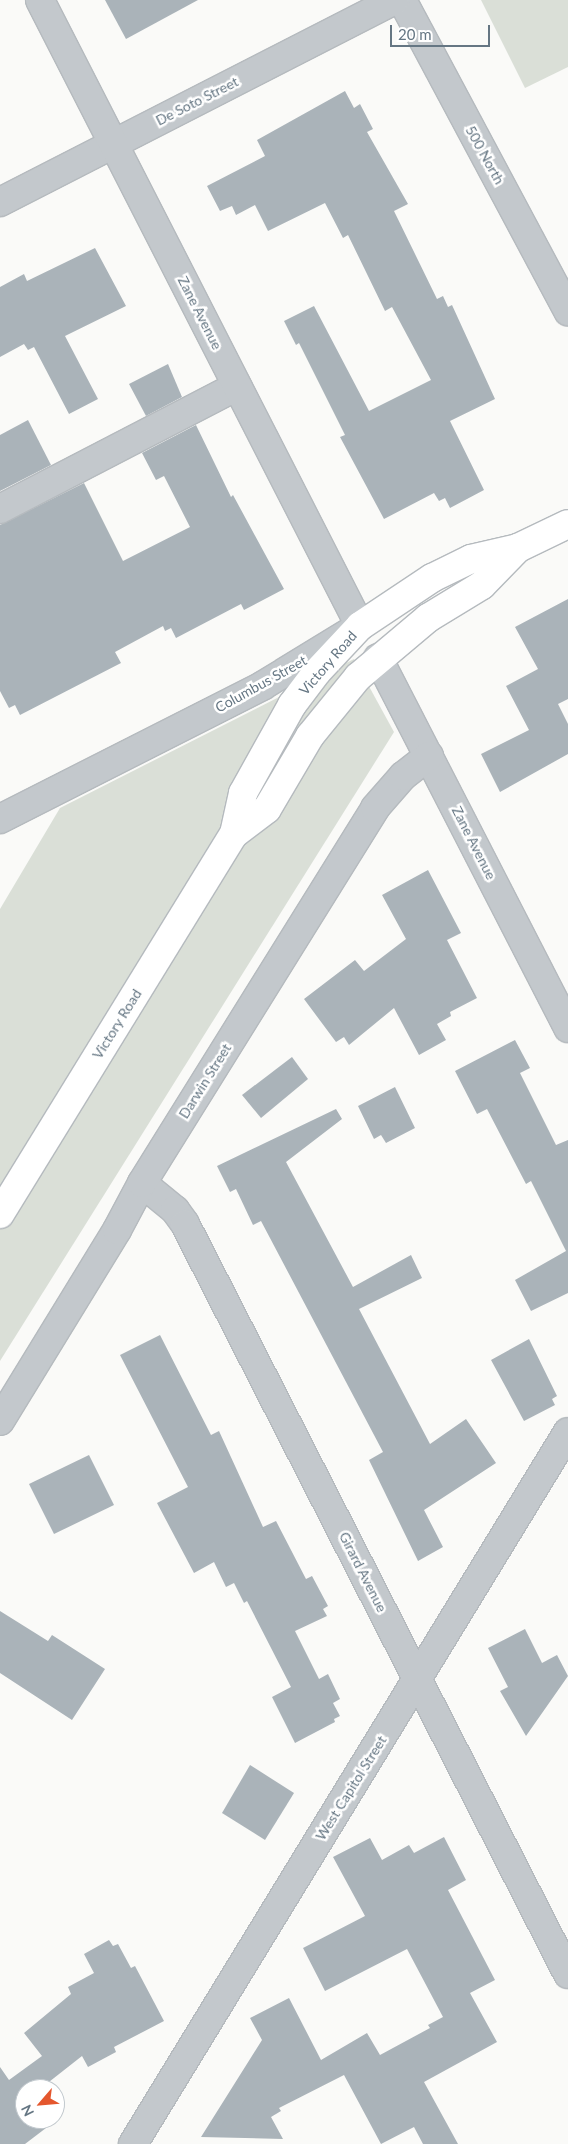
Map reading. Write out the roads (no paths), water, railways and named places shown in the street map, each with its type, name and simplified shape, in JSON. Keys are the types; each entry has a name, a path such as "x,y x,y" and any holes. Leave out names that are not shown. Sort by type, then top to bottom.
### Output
{"main road":[{"name":"Columbus Street","path":"360,626 432,578 471,559 518,548 568,524"},
{"name":"Columbus Street","path":"378,658 428,618 482,586 518,548"},
{"name":"Victory Road","path":"0,1214 234,834 243,793 292,705 317,672 360,626"},
{"name":"Victory Road","path":"234,834 267,809 310,736 335,702 378,658"}],"street":[{"name":"Zane Avenue","path":"40,0 360,626"},
{"name":"De Soto Street","path":"0,202 394,0"},
{"name":"500 North","path":"402,0 568,311"},
{"path":"0,509 237,386"},
{"name":"Columbus Street","path":"0,819 262,686 360,626"},
{"name":"Zane Avenue","path":"378,658 568,1028"},
{"name":"Darwin Street","path":"0,1421 117,1230 142,1183 375,808 403,776 429,756"},
{"name":"Girard Avenue","path":"142,1183 175,1210 186,1224 568,1974"},
{"name":"West Capitol Street","path":"133,2144 568,1432"}]}
